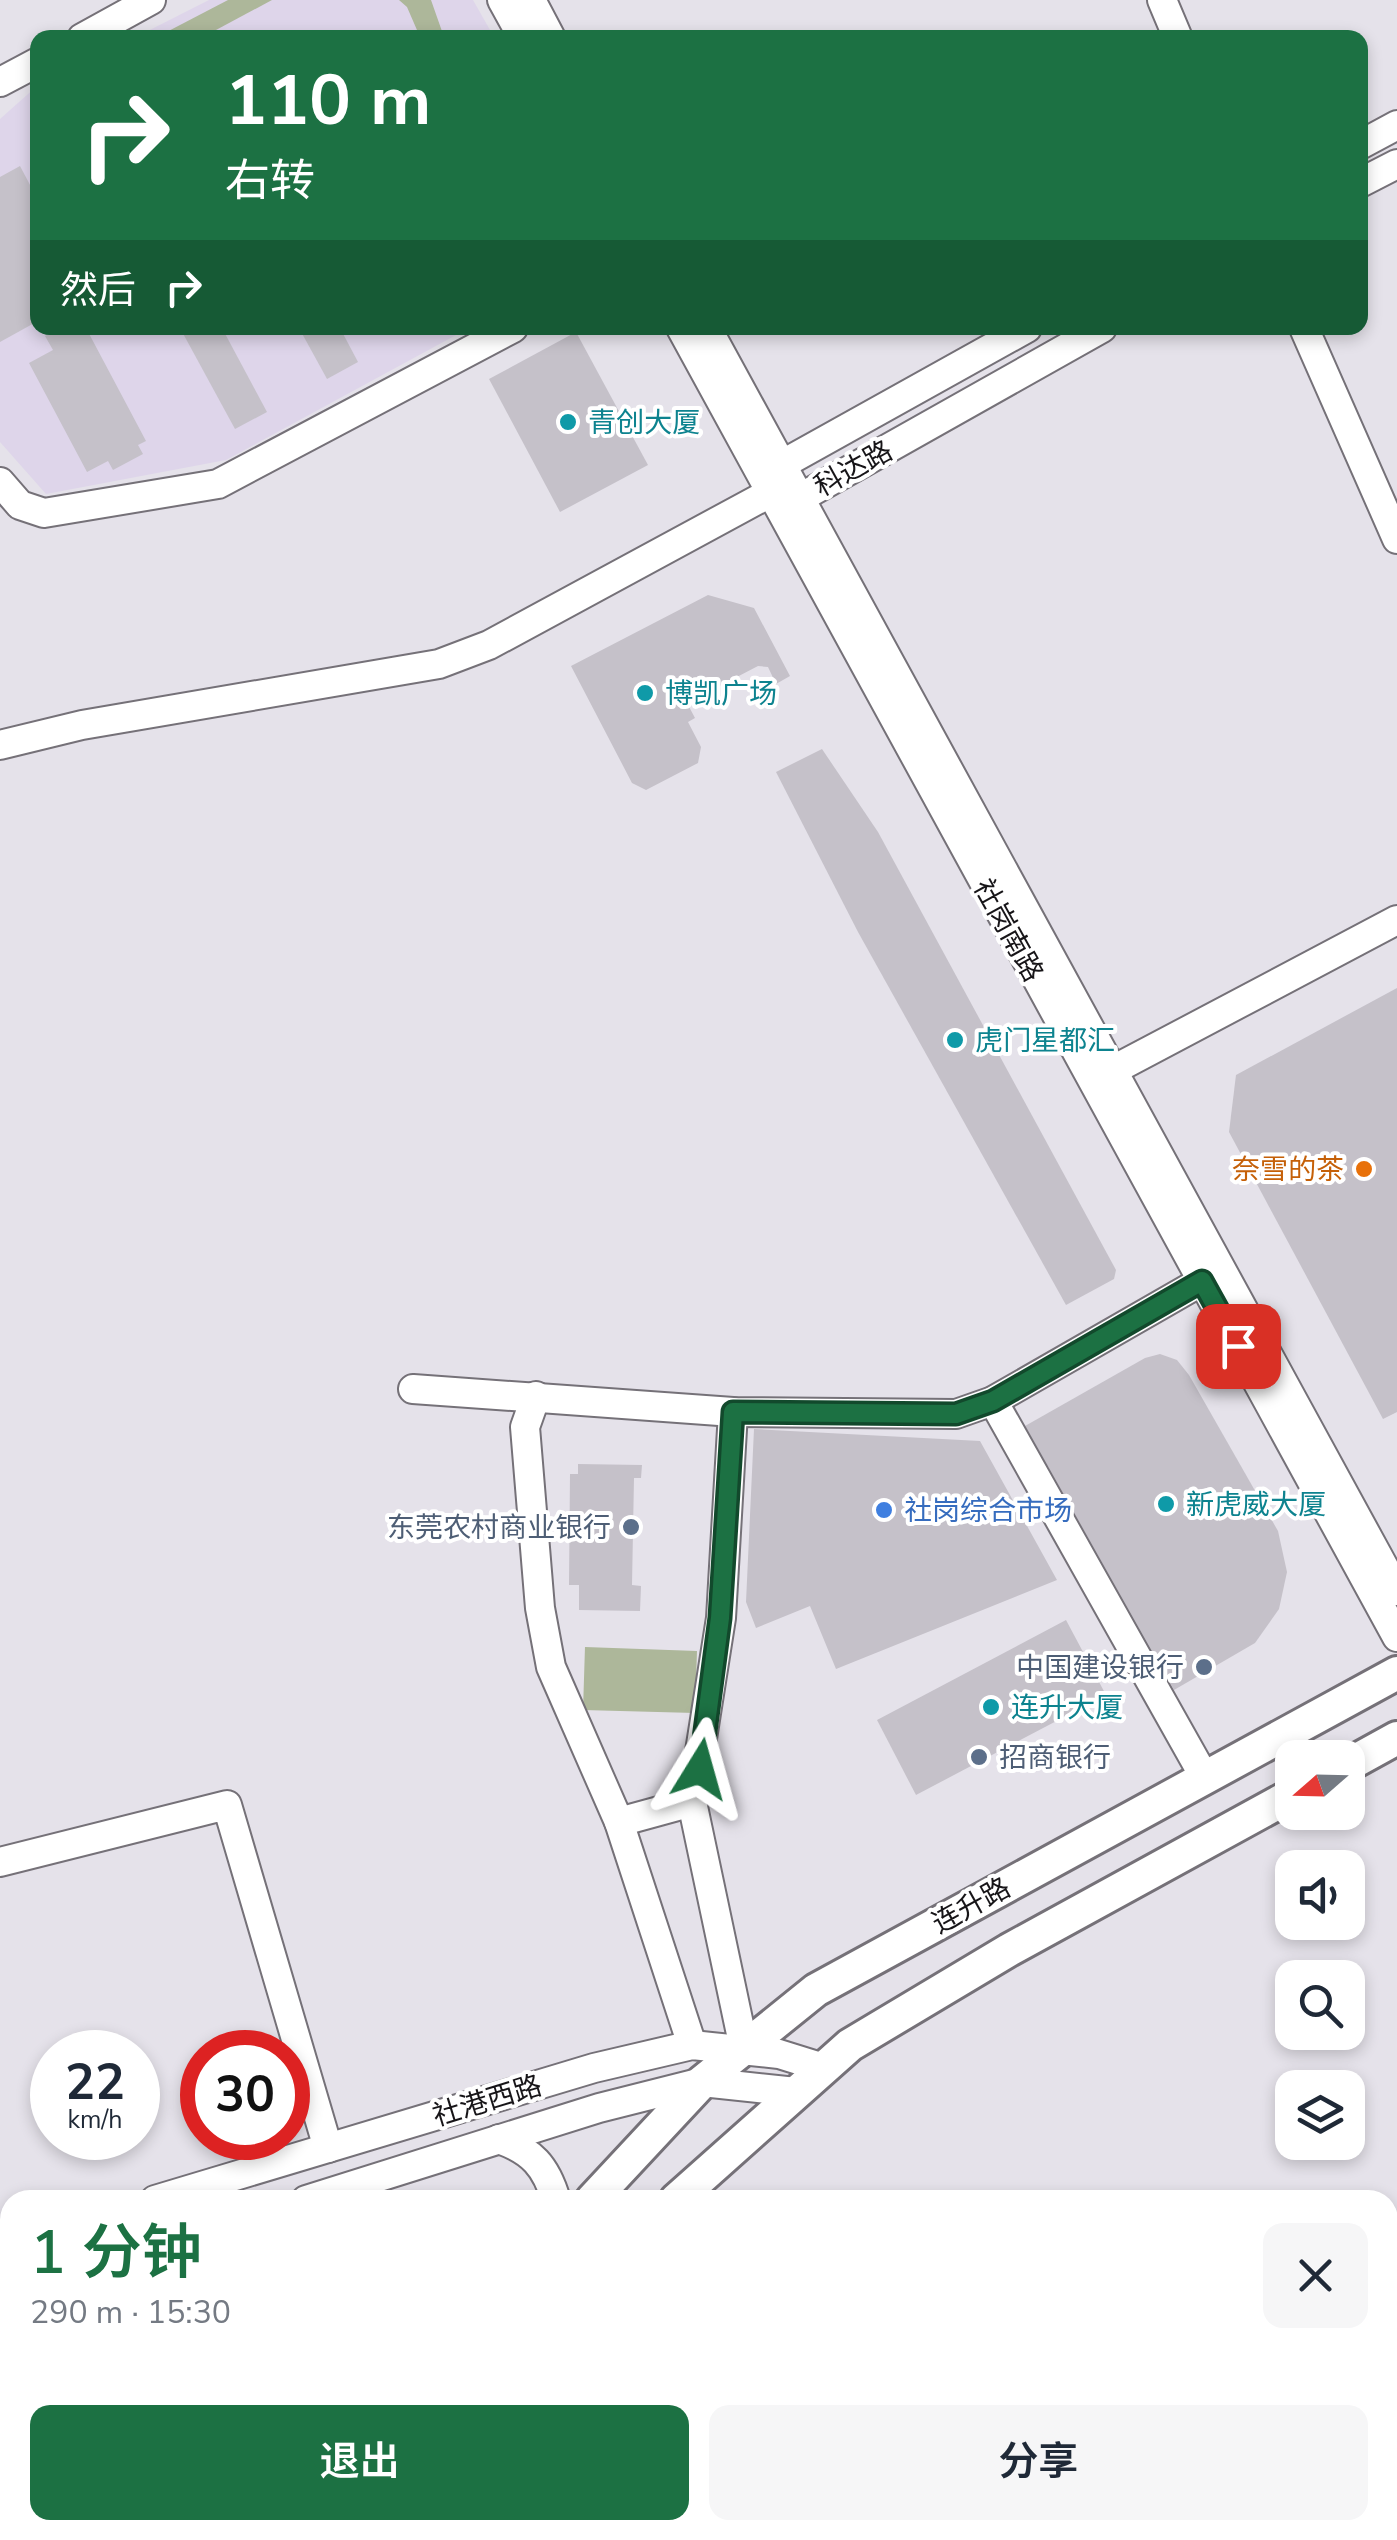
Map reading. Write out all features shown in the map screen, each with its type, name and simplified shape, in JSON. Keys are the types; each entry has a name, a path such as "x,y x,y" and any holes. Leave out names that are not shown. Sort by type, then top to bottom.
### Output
{"main road":[{"name":"连升路","path":"601,2190 702,2082 816,1990 1397,1673"},
{"path":"1365,1756 1397,1738"},
{"name":"连升路","path":"687,2190 850,2045 1009,1950 1275,1804"}],"street":[{"path":"97,30 151,0"},
{"path":"502,0 519,30"},
{"path":"531,0 547,30"},
{"path":"1162,0 1175,30"},
{"path":"0,82 30,66"},
{"path":"1368,141 1397,125"},
{"path":"1368,180 1397,164"},
{"path":"0,482 20,505 44,513 218,484 501,335"},
{"name":"社岗南路","path":"685,335 768,494 1397,1591"},
{"name":"社岗南路","path":"712,335 1103,1076 1202,1281 1397,1637"},
{"name":"科达路","path":"1015,335 782,464 768,494 800,498 1090,335"},
{"path":"1307,335 1397,539"},
{"path":"0,745 82,725 439,664 489,645 768,494"},
{"path":"1103,1076 1397,920"},
{"path":"413,1389 733,1412 956,1414 993,1401 1202,1281"},
{"path":"536,1396 525,1428 540,1608 551,1667 619,1822 692,2044"},
{"path":"993,1401 1205,1778"},
{"path":"733,1412 720,1618 692,1802 744,2048"},
{"path":"619,1822 692,1802"},
{"path":"0,1862 227,1805 328,2148"},
{"name":"社港西路","path":"188,2190 594,2068 692,2044 744,2048 824,2068"},
{"name":"社港西路","path":"338,2190 499,2139 702,2082 796,2092"},
{"path":"499,2139 528,2150 546,2171 553,2190"}],"shaded area":[{"path":"209,0 473,0 490,30 150,30"},
{"path":"30,92 30,335 456,335 226,460 46,494 0,442 0,119"}],"green space":[{"path":"228,0 272,0 216,30 170,30"},
{"path":"399,0 431,0 442,30 417,30 407,7"},
{"path":"585,1647 697,1651 695,1713 583,1710"}],"building":[{"path":"20,166 30,185 30,325 0,342 0,177"},
{"path":"90,335 146,441 138,445 143,454 113,470 108,461 87,472 29,363 53,350 45,336"},
{"path":"184,335 226,335 267,412 235,429"},
{"path":"303,335 344,335 358,362 327,379"},
{"name":"青创大厦","path":"570,335 578,335 648,465 560,512 489,379"},
{"name":"博凯广场","path":"708,595 754,608 790,676 776,684 768,667 758,666 687,703 695,718 688,722 701,747 698,763 646,790 632,783 571,666"},
{"name":"虎门星都汇","path":"822,749 878,832 1116,1270 1114,1279 1066,1305 858,932 776,772"},
{"path":"1397,988 1397,1412 1383,1419 1229,1132 1236,1075"},
{"name":"新虎威大厦","path":"1160,1354 1177,1360 1189,1375 1278,1531 1287,1572 1279,1609 1255,1643 1174,1690 1025,1426 1145,1358"},
{"name":"社岗综合市场","path":"754,1429 980,1441 1057,1580 836,1669 810,1606 756,1628 746,1602"},
{"path":"578,1464 642,1465 641,1478 634,1478 632,1585 641,1586 640,1611 579,1610 579,1585 569,1585 570,1474 578,1474"},
{"name":"连升大厦","path":"1066,1620 1106,1695 916,1795 877,1720"}],"place":[{"name":"青创大厦","path":"568,422"},
{"name":"博凯广场","path":"645,693"},
{"name":"虎门星都汇","path":"955,1040"},
{"name":"奈雪的茶","path":"1364,1169"},
{"name":"新虎威大厦","path":"1166,1504"},
{"name":"社岗综合市场","path":"884,1510"},
{"name":"东莞农村商业银行","path":"631,1527"},
{"name":"中国建设银行","path":"1204,1667"},
{"name":"连升大厦","path":"991,1707"},
{"name":"招商银行","path":"979,1757"}],"route":[{"path":"700,1769 720,1618 733,1412 956,1414 993,1401 1202,1281 1238,1346"}]}
